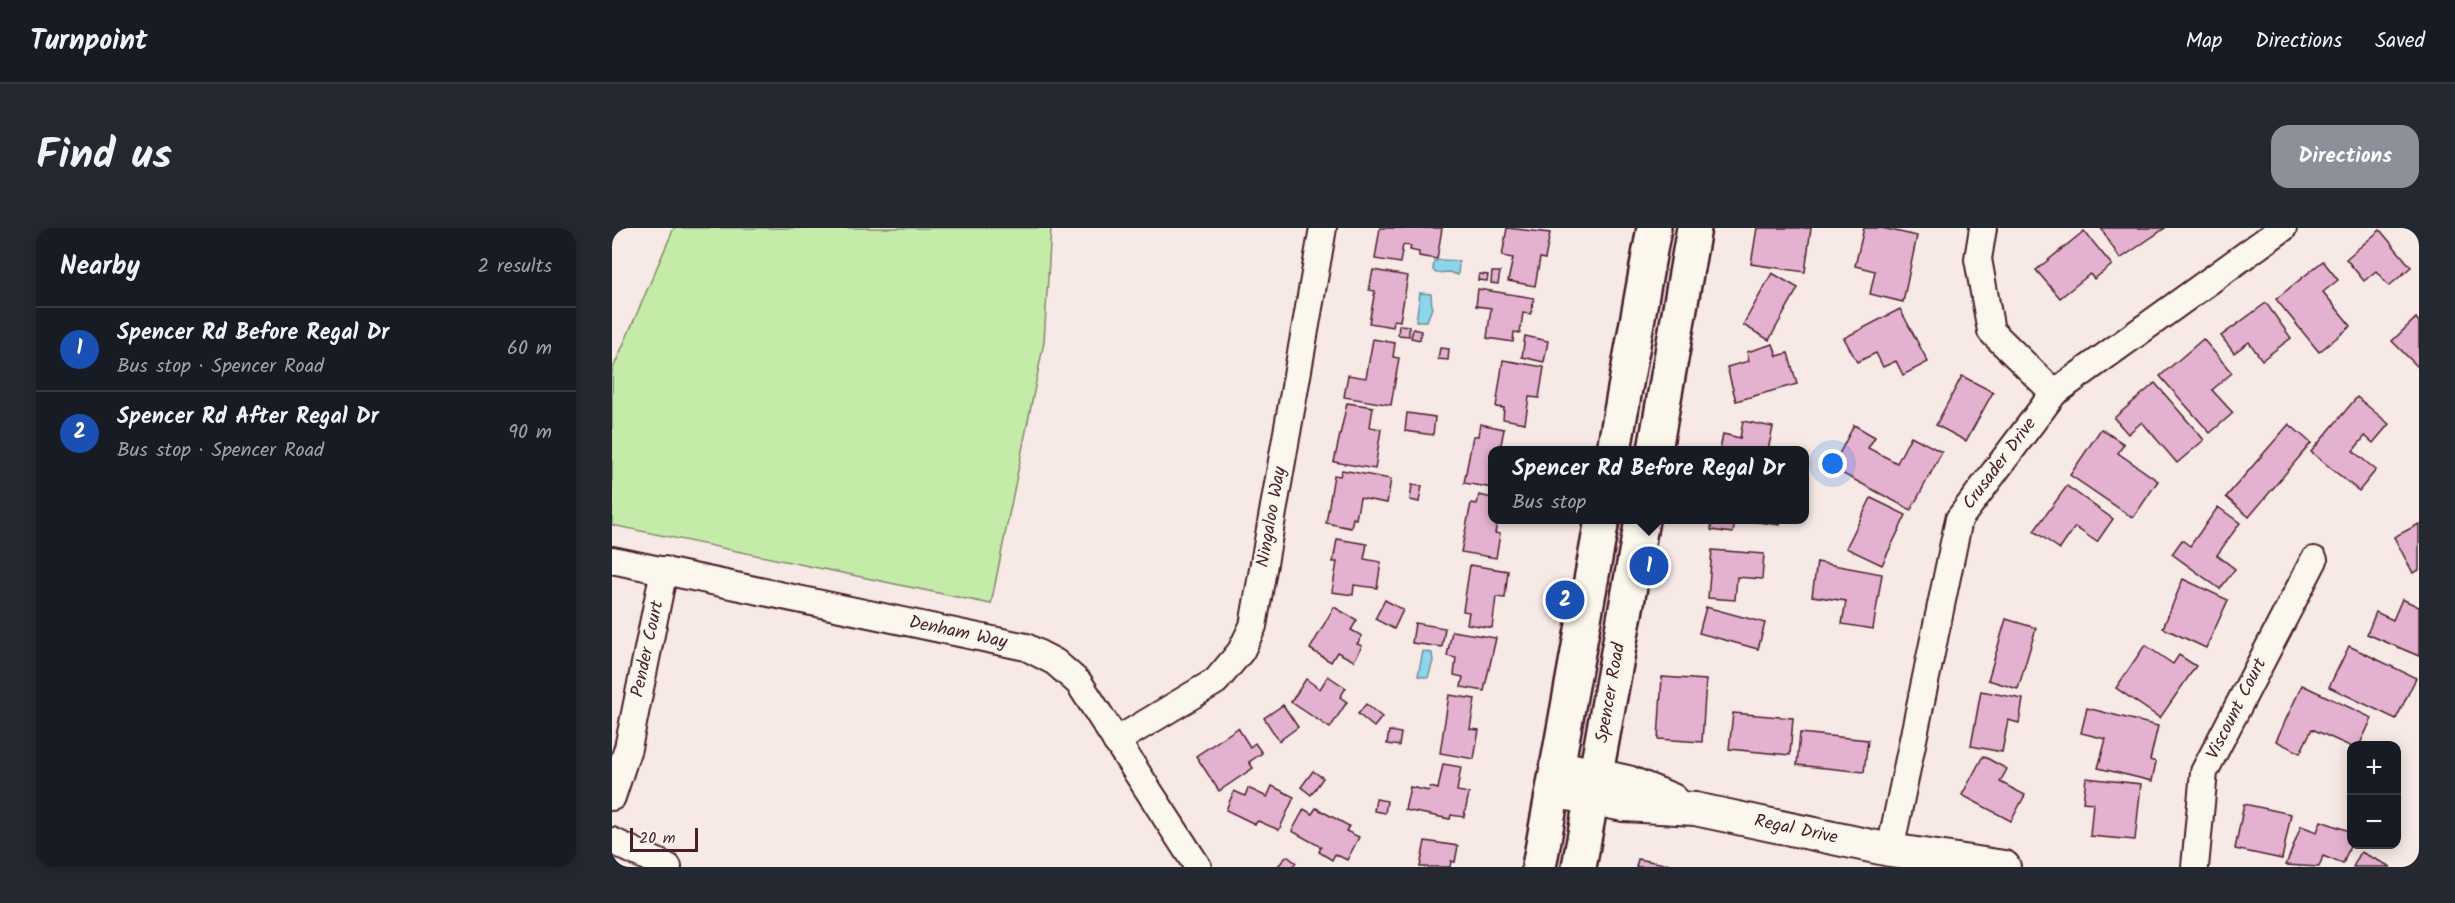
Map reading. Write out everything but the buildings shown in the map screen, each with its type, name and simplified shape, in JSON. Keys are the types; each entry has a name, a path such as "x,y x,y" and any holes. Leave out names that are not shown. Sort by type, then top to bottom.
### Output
{"main road":[{"path":"1615,446 1654,228"},
{"path":"1656,446 1694,228"},
{"path":"1539,867 1601,524"},
{"name":"Spencer Road","path":"1579,867 1641,524"},
{"path":"1572,681 1585,679 1592,669 1605,607 1632,578"}],"street":[{"name":"Ningaloo Way","path":"1116,741 1216,681 1241,651 1252,626 1323,228"},
{"path":"1983,228 1978,259 1991,331 2054,393"},
{"name":"Crusader Drive","path":"1890,850 1959,519 2054,393 2283,228"},
{"name":"Denham Way","path":"612,560 1026,647 1055,662 1079,683 1198,867"},
{"name":"Viscount Court","path":"2195,867 2204,772 2314,560"},
{"name":"Pender Court","path":"612,797 628,748 664,570"},
{"name":"Regal Drive","path":"1554,779 1594,787 1624,805 1695,809 1890,850 2004,867"},
{"path":"612,841 668,867"}],"green space":[{"path":"674,228 1051,228 1044,342 991,604 612,525 612,371"}],"water":[{"path":"1434,261 1459,261 1458,275 1449,272 1436,273 1433,270"},
{"path":"1420,293 1431,294 1432,308 1427,321 1416,321"},
{"path":"1423,651 1432,653 1433,661 1428,678 1418,676"}],"place":[{"name":"Spencer Rd Before Regal Dr","path":"1649,566"},
{"name":"Spencer Rd After Regal Dr","path":"1565,600"}]}
